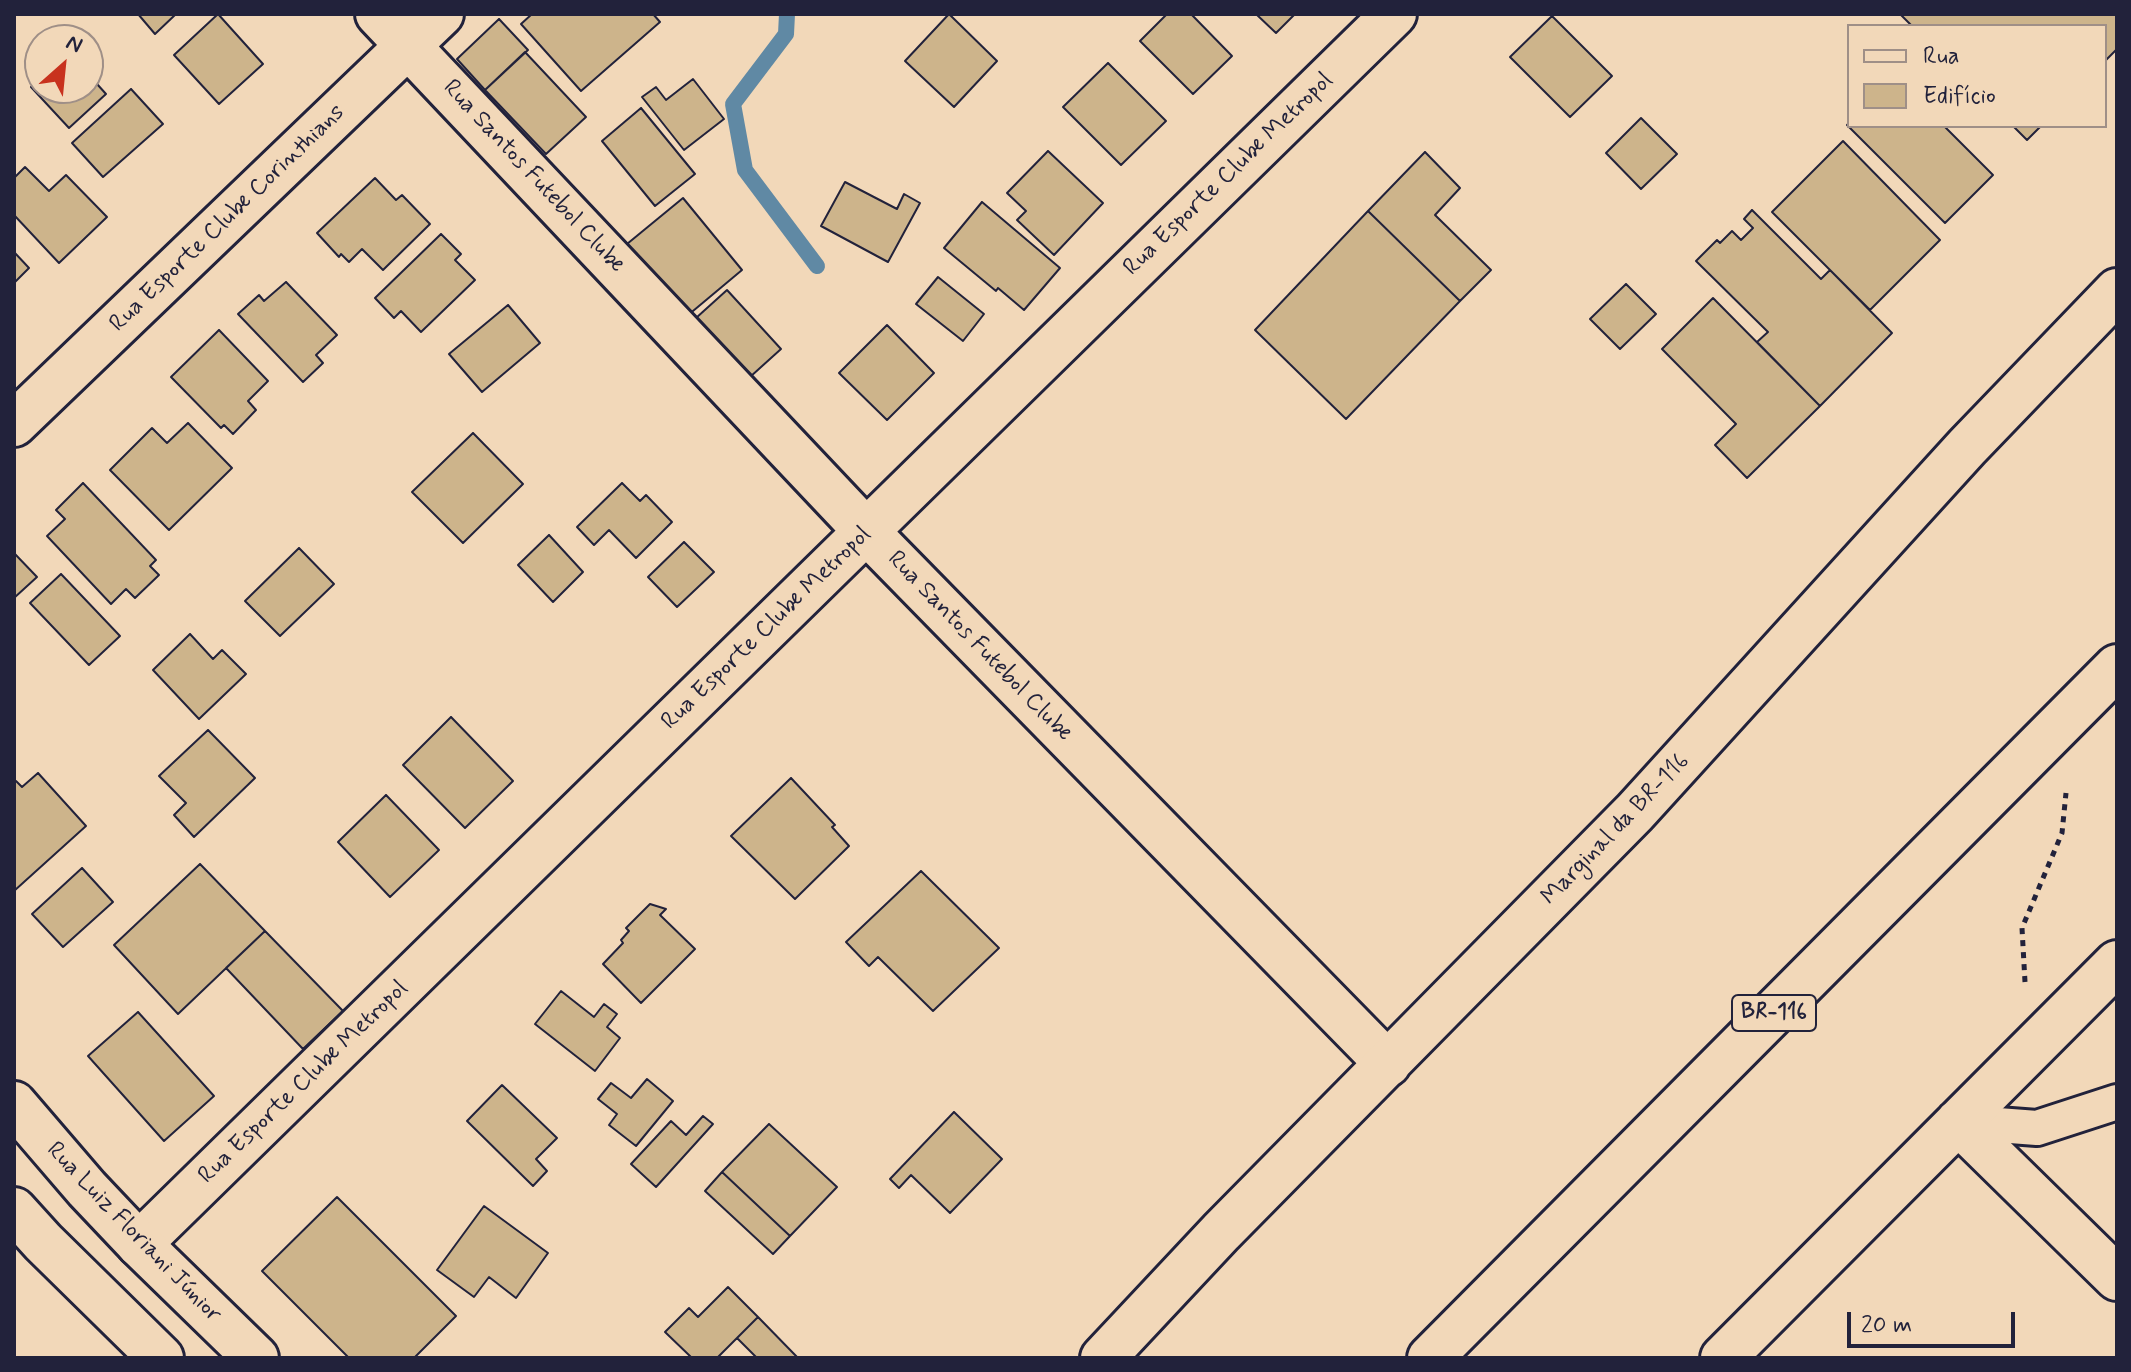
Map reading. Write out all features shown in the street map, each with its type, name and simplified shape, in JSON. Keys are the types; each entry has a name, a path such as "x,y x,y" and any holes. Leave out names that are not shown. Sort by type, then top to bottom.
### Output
{"main road":[{"name":"Rua Santos Futebol Clube","path":"378,14 866,531 1388,1064"},
{"name":"Rua Esporte Clube Corinthians","path":"14,424 441,14"},
{"name":"Rua Esporte Clube Metropol","path":"139,1244 1394,14"},
{"name":"Marginal da BR-116","path":"1103,1358 1211,1243 1635,812 1967,447 2117,291"},
{"name":"BR-116","path":"1430,1358 2117,667"},
{"path":"1723,1358 2117,963"},
{"name":"Rua Luiz Floriani Júnior","path":"14,1104 139,1244 256,1358"},
{"path":"1958,1122 2117,1278"},
{"path":"14,1210 161,1358"}],"lane":[{"path":"1958,1122 2037,1128 2117,1102"}],"path":[{"path":"2029,1051 2022,928 2062,833 2067,782 2054,730"}],"building":[{"path":"138,14 176,14 155,34"},
{"path":"218,14 263,64 219,104 174,55"},
{"path":"532,14 653,14 660,22 581,91 521,24"},
{"path":"949,14 997,61 954,107 905,61"},
{"path":"1167,14 1191,14 1232,56 1193,94 1140,41"},
{"path":"1256,14 1295,14 1276,33"},
{"path":"1900,14 2117,14 2117,49 2107,59 2107,24 1910,24"},
{"path":"1552,16 1612,76 1570,117 1510,57"},
{"path":"499,19 528,50 485,90 457,59"},
{"path":"525,52 586,117 546,154 485,90"},
{"path":"1108,63 1166,121 1121,165 1063,107"},
{"path":"693,79 724,119 684,150 642,97 656,87 666,100"},
{"path":"131,89 163,124 103,177 72,143"},
{"path":"47,104 95,104 69,128"},
{"path":"641,108 695,174 655,206 602,141"},
{"path":"1641,118 1677,154 1641,189 1606,153"},
{"path":"1850,128 1946,128 1993,175 1945,223"},
{"path":"2015,128 2039,128 2027,140"},
{"path":"1843,141 1940,240 1870,310 1772,212"},
{"path":"1048,151 1103,203 1054,255 1017,220 1026,211 1007,193"},
{"path":"1425,152 1460,188 1435,215 1491,270 1460,301 1368,211"},
{"path":"25,167 49,191 66,175 107,217 59,263 14,215 14,178"},
{"path":"375,178 396,200 402,195 430,224 383,270 362,249 349,262 341,254 339,257 317,233"},
{"path":"845,182 897,209 904,194 920,203 888,262 821,226"},
{"path":"683,198 742,270 687,316 627,244"},
{"path":"982,202 1060,268 1024,310 944,248"},
{"path":"1752,210 1821,279 1830,270 1892,333 1820,406 1757,342 1768,332 1696,261 1717,240 1720,243 1732,231 1741,240 1753,228 1744,219"},
{"path":"1368,211 1460,301 1346,419 1255,330"},
{"path":"441,234 461,254 455,260 475,280 421,332 401,311 394,318 375,298"},
{"path":"14,252 29,268 14,283"},
{"path":"938,277 984,314 963,341 916,304"},
{"path":"286,282 337,335 316,355 323,363 303,382 238,314 259,295 264,301"},
{"path":"1626,284 1656,314 1620,349 1590,319"},
{"path":"727,290 781,349 750,377 696,318"},
{"path":"1713,298 1820,406 1747,478 1715,445 1736,424 1662,349"},
{"path":"508,305 540,343 482,392 449,354"},
{"path":"887,325 934,373 887,420 839,373"},
{"path":"219,330 268,381 248,401 256,410 233,434 224,425 221,428 171,377"},
{"path":"188,423 232,468 169,530 110,470 152,428 167,443"},
{"path":"473,433 523,484 463,543 412,492"},
{"path":"83,483 156,560 150,566 159,575 135,598 126,589 111,604 47,536 65,519 56,510"},
{"path":"622,483 640,501 646,495 672,522 636,558 609,530 594,545 577,527"},
{"path":"549,535 583,572 553,602 518,565"},
{"path":"684,542 714,572 677,607 648,577"},
{"path":"299,548 334,584 280,636 245,601"},
{"path":"14,553 37,577 14,598"},
{"path":"61,574 120,636 89,665 30,603"},
{"path":"190,634 213,659 222,650 246,674 199,719 153,670"},
{"path":"451,717 513,781 465,828 403,765"},
{"path":"208,730 255,778 194,837 174,815 186,803 159,776"},
{"path":"38,773 86,826 14,891 14,783 16,781 22,787"},
{"path":"791,778 835,825 832,827 849,846 795,899 731,836"},
{"path":"386,795 439,850 390,897 338,842"},
{"path":"200,864 265,931 178,1014 114,945"},
{"path":"82,868 113,902 63,947 32,914"},
{"path":"921,871 999,948 933,1011 878,957 869,966 846,942"},
{"path":"650,904 666,909 660,915 695,949 641,1003 603,964 623,943 621,940 629,931 626,928"},
{"path":"265,931 343,1011 303,1049 226,968"},
{"path":"561,991 594,1017 604,1004 617,1014 607,1027 620,1038 595,1071 535,1024"},
{"path":"138,1012 214,1096 164,1141 88,1056"},
{"path":"647,1079 673,1101 636,1146 609,1125 617,1114 598,1099 611,1083 631,1098"},
{"path":"502,1085 557,1138 536,1159 547,1171 533,1186 467,1121"},
{"path":"954,1112 1002,1159 950,1213 911,1175 899,1188 890,1179"},
{"path":"703,1116 713,1124 656,1187 631,1164 671,1121 686,1135"},
{"path":"769,1124 837,1187 790,1236 722,1172"},
{"path":"722,1172 790,1236 773,1254 705,1191"},
{"path":"337,1197 456,1316 414,1358 349,1358 262,1271"},
{"path":"484,1206 548,1253 516,1298 489,1277 474,1297 437,1270"},
{"path":"728,1287 758,1317 717,1358 692,1358 665,1332 689,1308 698,1317"},
{"path":"758,1317 798,1358 757,1358 737,1338"}],"waterway":[{"path":"787,14 786,34 733,104 745,170 817,266"}]}
